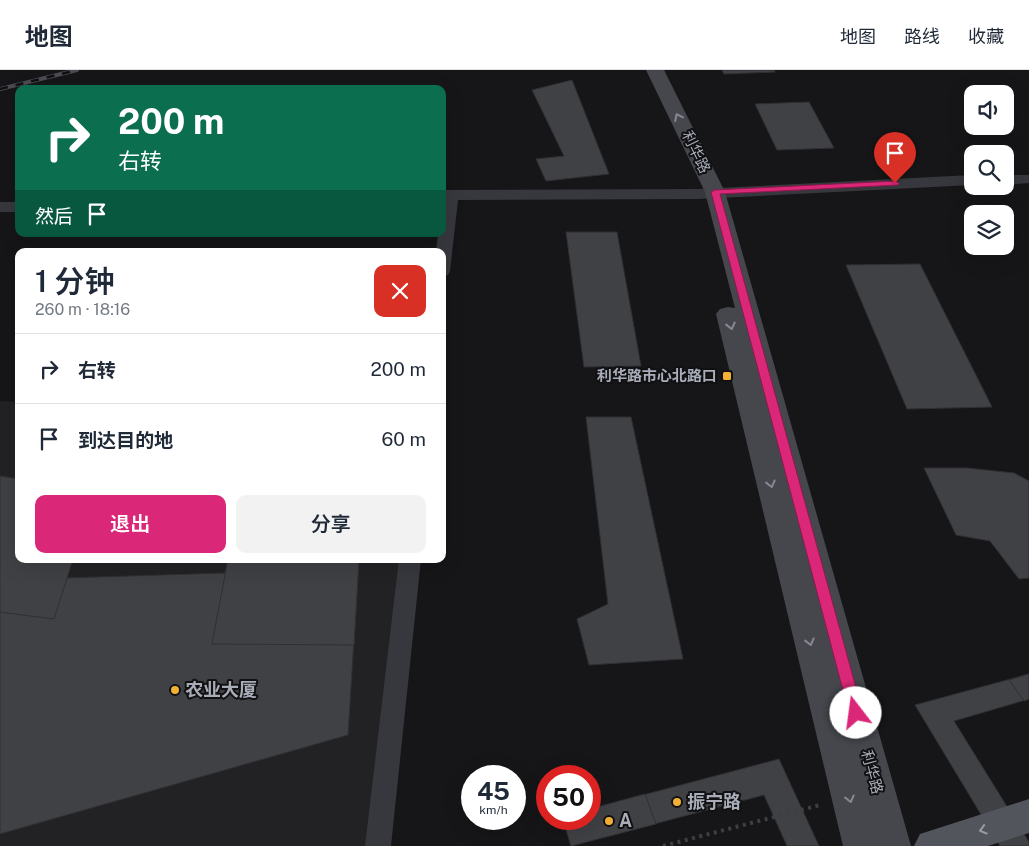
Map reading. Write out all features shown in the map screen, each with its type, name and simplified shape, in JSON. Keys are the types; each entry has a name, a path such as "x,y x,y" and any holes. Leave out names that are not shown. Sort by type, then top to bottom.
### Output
{"main road":[{"name":"利华路","path":"638,70 706,193 862,846"},
{"name":"利华路","path":"655,70 706,193 892,846"},
{"path":"933,846 1029,816"}],"street":[{"path":"1014,180 1029,179"},
{"path":"446,210 447,195 706,193 964,180"},
{"path":"0,207 15,206"},
{"path":"378,846 410,563"}],"path":[{"path":"663,846 849,797"}],"shaded area":[{"name":"农业大厦","path":"0,401 15,402 15,563 405,563 370,846 0,846"}],"building":[{"path":"722,70 774,70 775,72 724,74"},
{"path":"572,80 609,174 546,181 536,159 564,156 532,90"},
{"path":"809,102 834,148 777,150 755,104"},
{"path":"566,232 617,232 641,366 584,367"},
{"path":"920,264 992,407 907,409 846,265"},
{"path":"586,417 631,417 683,659 589,665 577,619 608,604"},
{"path":"924,468 967,468 1014,473 1029,481 1029,578 1019,579 990,541 956,535"},
{"name":"农业大厦","path":"0,476 15,478 15,563 72,563 66,578 225,573 227,563 359,563 348,735 0,834"},
{"path":"0,476 15,478 15,563 72,563 54,619 0,612"},
{"path":"227,563 359,563 354,645 212,644"},
{"path":"1029,674 1029,699 954,721 1029,842 1029,846 1000,846 915,705"},
{"path":"1029,674 1029,699 1024,701 1009,680"},
{"name":"振宁路","path":"779,759 819,846 787,846 764,795 571,846 566,830 601,830 601,806"},
{"name":"A","path":"645,794 656,824 571,846 566,830 601,830 601,806"}],"railway":[{"path":"16,85 77,70"},
{"path":"0,89 15,85"}],"place":[{"name":"利华路市心北路口","path":"727,376"},
{"name":"农业大厦","path":"175,690"},
{"name":"振宁路","path":"677,802"},
{"name":"A","path":"609,821"}],"route":[{"path":"856,713 715,192 895,183"}]}
